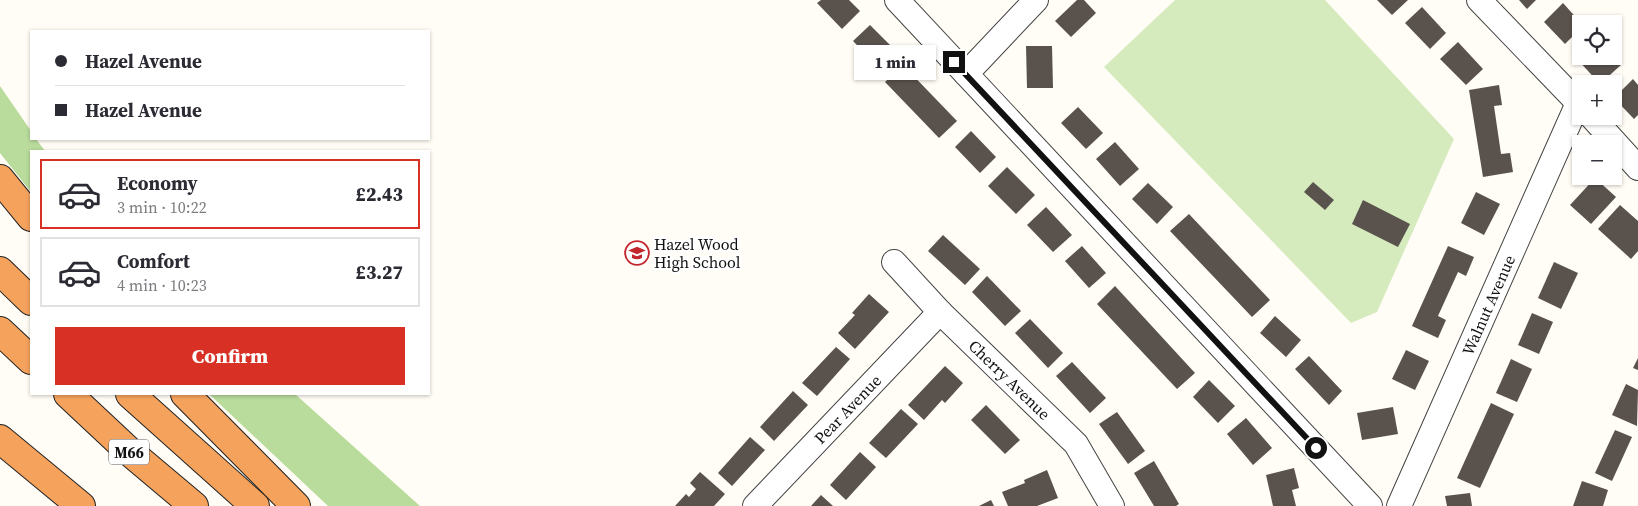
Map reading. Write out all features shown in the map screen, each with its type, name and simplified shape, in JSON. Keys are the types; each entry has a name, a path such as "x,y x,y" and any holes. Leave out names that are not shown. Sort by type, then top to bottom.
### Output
{"highway":[{"path":"0,179 30,216"},
{"path":"0,271 30,300"},
{"path":"0,330 30,359"},
{"name":"M66","path":"69,395 131,453 194,506"},
{"name":"M66","path":"131,395 255,506"},
{"path":"186,395 296,506"},
{"path":"0,439 81,506"}],"street":[{"path":"897,0 1370,506"},
{"path":"966,74 1036,0"},
{"path":"1479,0 1572,97"},
{"name":"Walnut Avenue","path":"1399,506 1575,125"},
{"path":"1599,125 1638,168"},
{"name":"Cherry Avenue","path":"894,262 940,312 1076,444 1109,505"},
{"name":"Pear Avenue","path":"755,506 940,312"}],"green space":[{"path":"1175,0 1325,0 1454,139 1377,312 1351,323 1104,67"},
{"path":"0,86 30,130 30,140 37,140 44,150 30,150 30,191 0,153"},
{"path":"210,395 296,395 420,506 328,506"}],"building":[{"path":"821,0 849,0 860,11 842,29 817,3"},
{"path":"1077,0 1084,0 1096,13 1071,37 1055,21"},
{"path":"1377,0 1408,0 1392,15"},
{"path":"1519,0 1536,0 1527,9"},
{"path":"1563,3 1574,15 1572,15 1572,37 1565,44 1544,22"},
{"path":"1422,7 1446,33 1430,49 1405,23"},
{"path":"870,25 895,50 878,67 853,41"},
{"path":"1458,42 1483,69 1466,85 1440,59"},
{"path":"1026,46 1052,46 1053,88 1027,88"},
{"path":"903,65 957,121 939,138 885,82"},
{"path":"1583,65 1621,65 1610,75 1592,75"},
{"path":"1633,79 1638,85 1638,115 1634,119 1622,106 1622,90"},
{"path":"1499,85 1502,105 1494,106 1501,154 1510,153 1513,172 1483,177 1469,90"},
{"path":"1078,107 1103,133 1086,149 1061,123"},
{"path":"971,131 996,157 980,173 955,147"},
{"path":"1115,142 1139,169 1120,186 1096,159"},
{"path":"1007,167 1035,195 1016,214 988,186"},
{"path":"1313,182 1334,200 1325,210 1304,192"},
{"path":"1148,183 1173,207 1157,224 1132,199"},
{"path":"1589,185 1603,185 1616,197 1591,224 1570,205"},
{"path":"1476,192 1500,204 1484,235 1461,223"},
{"path":"1363,200 1410,224 1398,247 1352,224"},
{"path":"1620,205 1638,221 1638,251 1631,259 1598,229"},
{"path":"1046,207 1072,235 1053,252 1027,225"},
{"path":"1189,214 1270,300 1252,317 1170,231"},
{"path":"943,235 980,269 965,285 928,251"},
{"path":"1082,246 1106,273 1089,288 1065,261"},
{"path":"1448,246 1474,257 1466,276 1458,272 1438,316 1446,320 1438,338 1412,326"},
{"path":"1554,262 1578,273 1561,309 1538,298"},
{"path":"987,276 1021,311 1005,326 972,292"},
{"path":"1115,286 1195,373 1177,389 1097,304"},
{"path":"869,294 889,312 855,349 838,333 855,315 852,313"},
{"path":"1532,313 1553,322 1539,354 1518,345"},
{"path":"1275,316 1301,340 1286,357 1260,333"},
{"path":"1030,319 1063,353 1048,368 1015,333"},
{"path":"836,347 850,359 817,396 802,383"},
{"path":"1406,350 1429,361 1415,390 1392,379"},
{"path":"1309,356 1342,391 1329,405 1295,369"},
{"path":"1638,358 1638,370 1633,368"},
{"path":"1511,359 1532,369 1517,402 1496,393"},
{"path":"1072,362 1106,398 1090,413 1056,376"},
{"path":"945,366 963,383 945,403 942,400 924,420 908,405"},
{"path":"1209,380 1235,406 1218,423 1193,397"},
{"path":"1626,384 1638,390 1637,426 1612,415"},
{"path":"793,391 808,405 774,441 760,427"},
{"path":"1491,403 1514,414 1480,488 1457,478"},
{"path":"986,405 1020,440 1005,454 971,420"},
{"path":"1393,407 1398,434 1362,440 1357,413"},
{"path":"901,409 918,424 886,458 869,443"},
{"path":"1117,412 1145,451 1128,464 1099,424"},
{"path":"1246,418 1272,448 1253,465 1227,434"},
{"path":"1615,430 1632,437 1612,481 1595,473"},
{"path":"750,437 765,450 732,486 718,473"},
{"path":"860,452 876,467 846,500 830,485"},
{"path":"1154,461 1179,504 1176,506 1154,506 1134,473"},
{"path":"1294,468 1299,488 1292,490 1296,506 1273,506 1266,475"},
{"path":"1047,470 1058,498 1037,506 1008,506 1002,492 1025,483 1024,480"},
{"path":"700,472 725,494 714,506 675,506 686,494 689,497 696,489 690,483"},
{"path":"1582,481 1608,490 1603,506 1573,506"},
{"path":"1470,493 1472,506 1447,506 1445,496"},
{"path":"821,495 833,506 811,506"},
{"path":"991,500 994,506 979,506"}],"place":[{"name":"Hazel Wood High School","path":"637,253"}],"route":[{"path":"954,62 1316,448"}]}
